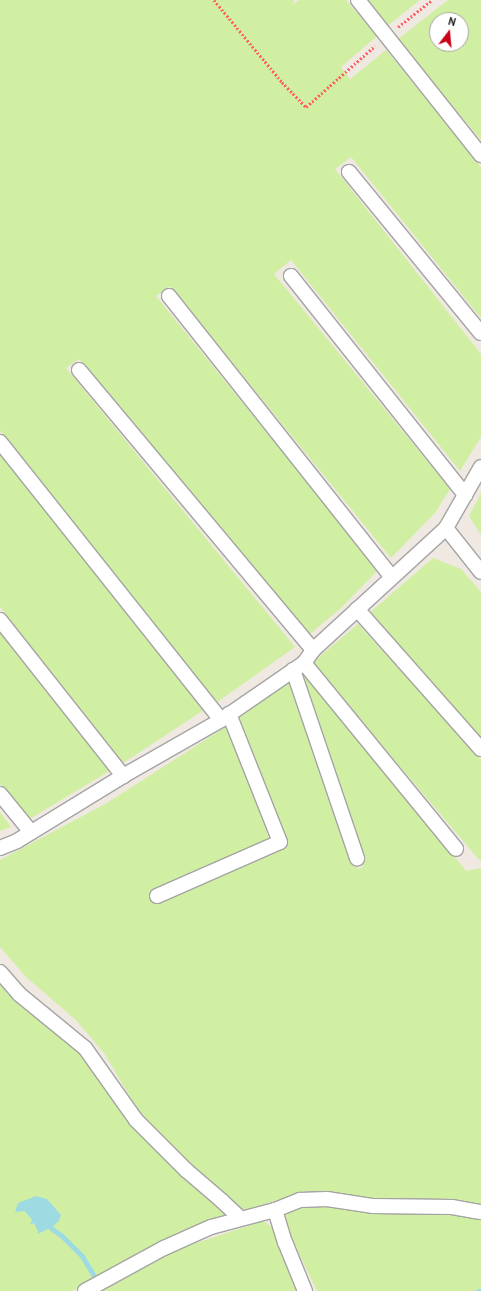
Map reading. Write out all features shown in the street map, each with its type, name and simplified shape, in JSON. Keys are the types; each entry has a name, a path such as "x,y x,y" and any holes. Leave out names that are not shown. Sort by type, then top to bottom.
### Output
{"street":[{"path":"358,0 481,156"},
{"path":"350,172 481,334"},
{"path":"291,276 465,495"},
{"path":"169,296 392,577"},
{"path":"79,370 313,650"},
{"path":"0,442 225,717 280,842 157,896"},
{"path":"0,848 31,832 123,776 225,717 298,666 313,650 446,528 481,467"},
{"path":"446,528 481,572"},
{"path":"357,610 481,749"},
{"path":"0,620 123,776"},
{"path":"298,666 456,849"},
{"path":"298,666 357,858"},
{"path":"0,794 31,832"},
{"path":"0,972 19,994 85,1048 136,1120 186,1170 240,1218"},
{"path":"85,1291 164,1248 211,1227 240,1218 275,1210 300,1200 327,1199 373,1206 452,1207 481,1212"},
{"path":"275,1210 285,1242 305,1291"}],"path":[{"path":"214,0 282,82 306,107 349,70"}],"green space":[{"path":"0,0 294,0 292,5 299,0 346,0 377,36 341,67 350,79 386,50 481,167 481,318 351,157 335,169 481,354 481,437 460,471 291,260 274,274 450,489 435,513 391,558 170,286 156,296 378,570 342,607 310,634 79,359 66,368 295,647 216,703 0,431"},
{"path":"366,0 420,0 386,27"},
{"path":"448,0 481,0 481,140 397,40 429,15 429,52 469,52 469,12 433,12"},
{"path":"0,453 204,710 123,763 0,607"},
{"path":"481,493 481,535 469,516"},
{"path":"433,558 461,569 481,592 481,740 367,615"},
{"path":"358,624 481,759 481,862 312,663"},
{"path":"0,630 111,770 28,820 0,784"},
{"path":"305,669 466,871 481,868 481,1206 456,1200 363,1199 307,1191 242,1211 144,1120 104,1053 76,1020 26,977 0,947 0,860 107,803 230,724 269,838 149,894 155,903 286,845 238,719 291,679 357,869 363,867 300,673"},
{"path":"0,812 11,827 0,831"},
{"path":"0,980 85,1059 148,1139 227,1216 158,1242 73,1291 0,1291"},
{"path":"326,1206 451,1212 481,1216 481,1291 317,1291 281,1216 301,1207"},
{"path":"263,1221 278,1231 302,1291 100,1291 172,1251"}],"water":[{"path":"36,1196 47,1199 61,1215 59,1221 51,1228 37,1234 38,1231 34,1223 30,1225 32,1220 25,1211 15,1212 18,1203"}],"waterway":[{"path":"51,1228 62,1236 82,1256 94,1276"}]}
